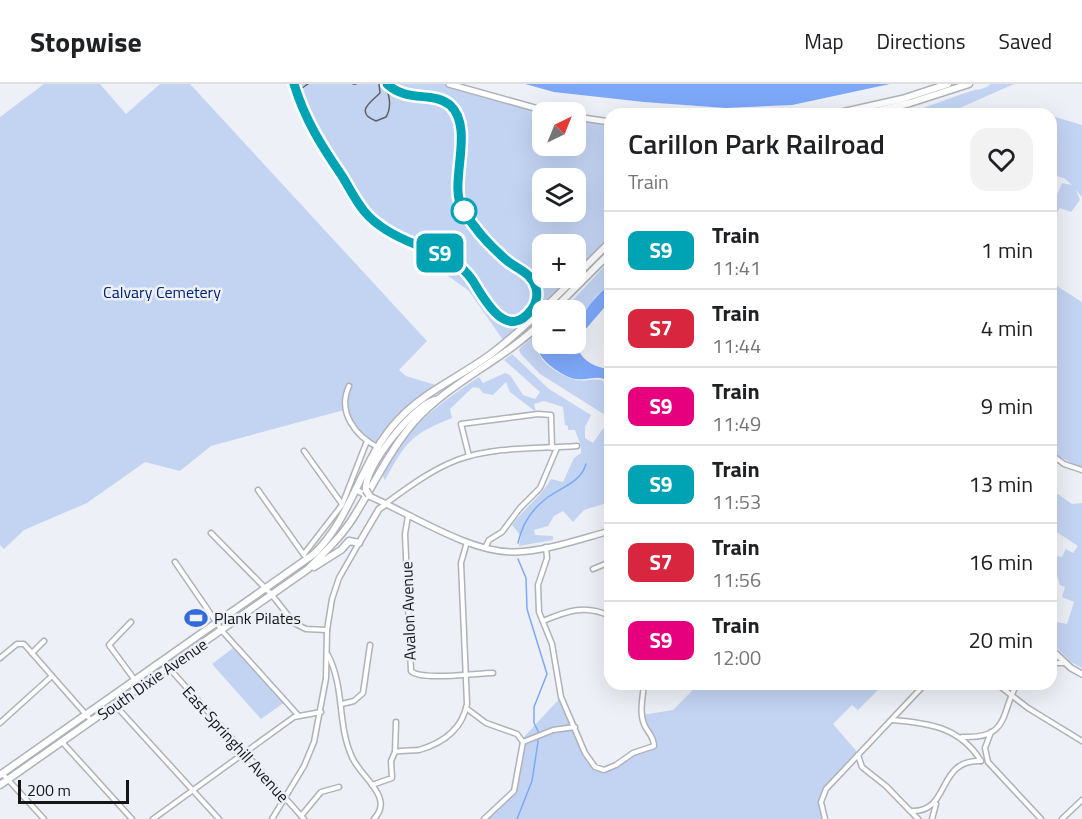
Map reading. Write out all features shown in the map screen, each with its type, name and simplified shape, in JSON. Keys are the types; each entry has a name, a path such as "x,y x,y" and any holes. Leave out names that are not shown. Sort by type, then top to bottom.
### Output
{"main road":[{"path":"448,84 532,107"},
{"path":"862,108 902,99 948,84"},
{"path":"890,108 969,84"},
{"path":"586,118 604,121"},
{"path":"586,266 604,248"},
{"path":"563,300 604,259"},
{"path":"368,494 365,485 380,448 399,419 420,399 476,364 521,331 564,288"},
{"path":"380,448 410,417 430,401 438,399 499,357 532,330"},
{"name":"South Dixie Avenue","path":"0,785 308,569 330,548 352,520 403,435 438,399"},
{"name":"South Dixie Avenue","path":"1,774 88,717 135,680 298,565 305,556 328,539 344,507 380,448"},
{"path":"356,490 408,516 485,548 514,552 546,547 604,532"},
{"path":"308,569 331,557 349,541 359,543 379,509 385,504"},
{"path":"1057,655 1082,674"},
{"path":"70,738 88,717 106,706 117,703"}],"street":[{"path":"349,386 345,409 356,430 367,441 380,448"},
{"path":"469,456 461,424 538,414 550,415 555,448 538,492 520,508 502,532 489,540 485,548"},
{"path":"344,507 367,441"},
{"path":"385,504 434,471 469,456 493,451 577,446"},
{"path":"304,452 344,507"},
{"path":"1057,459 1064,464 1082,470"},
{"path":"258,490 305,556"},
{"name":"Avalon Avenue","path":"408,516 405,534 411,671 421,676 466,674"},
{"path":"211,533 272,595 296,625 309,630 327,630"},
{"path":"395,752 421,749 450,735 460,724 466,708 461,558 467,542"},
{"path":"272,819 310,754 321,712 328,654 327,630 336,585 359,543"},
{"path":"546,547 547,558 539,577 537,595 542,621 552,644 559,689 590,762 601,770 613,767 633,753 653,747 654,744 643,721 644,690"},
{"path":"175,562 222,630 298,715"},
{"path":"593,569 604,564"},
{"path":"542,621 574,609 604,614"},
{"path":"131,622 108,645 141,687"},
{"path":"32,653 44,641"},
{"path":"0,658 19,643 32,653 88,717"},
{"path":"342,704 354,701 363,693 370,645"},
{"path":"328,654 338,679 350,751 362,774 379,794 382,805 374,819"},
{"path":"1057,663 1065,663"},
{"name":"East Springhill Avenue","path":"169,668 303,818"},
{"path":"466,674 492,673"},
{"path":"0,723 52,676"},
{"path":"825,819 822,805 823,795 919,690"},
{"path":"1005,690 1082,741"},
{"path":"1014,690 1004,719 991,732 985,748 988,762 1041,819"},
{"path":"117,703 219,819"},
{"path":"466,708 486,723 517,734 523,742 513,791 484,819"},
{"path":"153,819 298,715 321,712"},
{"path":"891,720 924,723 961,737 975,737 991,732"},
{"path":"372,785 392,777 396,722"},
{"path":"523,742 543,733 575,727"},
{"path":"961,737 981,761"},
{"path":"63,743 132,819"},
{"path":"859,754 862,767 918,819"},
{"path":"932,819 945,782 955,768 969,761 988,762"},
{"path":"849,765 862,767"},
{"path":"1,774 44,819"},
{"path":"303,818 321,792 339,787"},
{"path":"1062,819 1082,800"},
{"path":"912,811 928,808 936,803"}],"green space":[{"name":"Calvary Cemetery","path":"44,84 100,84 126,114 160,84 190,84 427,341 399,370 406,376 439,386 420,399 377,447 360,435 344,410 211,446 180,471 145,462 87,503 24,530 4,549 0,545 0,117"},
{"path":"293,84 449,84 532,109 532,156 586,156 586,118 604,121 604,242 586,260 586,234 532,234 532,288 558,288 546,300 532,300 532,313 503,340 469,291 364,215 306,130"},
{"path":"991,84 1014,84 960,108 923,108 968,92"},
{"path":"1057,118 1082,125 1082,197 1076,190 1080,200 1071,212 1060,208 1057,212 1057,196 1062,183 1072,185 1064,178 1057,176"},
{"path":"604,267 604,289 595,297 586,312 586,300 573,300"},
{"path":"1057,286 1082,302 1082,468 1057,456"},
{"path":"532,338 532,354 539,354 544,362 560,374 572,379 604,382 604,414 540,374 519,350"},
{"path":"512,354 549,389 591,415 585,427 585,438 593,443 604,427 604,504 584,510 573,522 563,511 554,516 548,526 534,530 535,535 553,536 553,540 519,546 521,536 512,525 551,479 563,482 574,458 581,453 575,430 568,430 568,426 565,425 563,407 544,401 534,404 536,412 510,392 506,382 493,395 483,393 479,388 473,387 450,409 452,418 418,435 405,448 385,480 382,475 404,440 420,422 479,377 483,383 505,373 510,375 523,395 535,399 540,392 504,360"},
{"path":"1057,494 1072,504 1082,503 1082,668 1071,662 1057,648 1057,622 1067,624 1074,602 1062,597 1065,587 1060,585 1057,576 1057,557 1062,557 1066,549 1073,553 1078,546 1057,532"},
{"path":"233,648 285,702 261,719 212,664"},
{"path":"693,690 878,690 858,710 852,705 833,724 859,754 830,784 822,799 825,819 484,819 514,791 522,739 561,697 583,748 596,765 604,770 629,756 653,747 651,734 642,715 673,710"}],"water":[{"path":"525,84 890,84 792,105 726,108 554,92"},
{"path":"604,290 604,308 586,329 586,310"},
{"path":"540,354 580,354 591,364 604,368 604,379 576,379 566,376 549,365"}],"waterway":[{"path":"518,543 522,529 533,511 548,497 575,480 586,464"},
{"path":"517,819 532,781 538,742 538,731 534,723 534,707 547,674 527,609 526,578 518,559"}],"tram line":[{"path":"296,84 302,88 308,84"},
{"path":"379,84 380,93 369,103 365,111 369,118 376,121 386,117 390,105 389,96 383,84"}],"railway":[{"path":"294,84 315,132 355,198 373,220 395,234 440,253 457,264 471,278 497,315 505,320 514,321 523,318 536,302 537,291 534,282 527,274 508,262 487,241 463,210 459,199 461,128 457,115 444,101 403,93 387,84"}],"train":[{"name":"S9","path":"294,84 309,126 364,212 394,234 433,250 461,267 472,280 490,310 498,316 511,321 523,318 537,300 532,278 502,257 461,206 457,190 461,173 460,125 456,112 448,103 398,93 387,84"}],"place":[{"name":"Plank Pilates","path":"196,618"}]}
